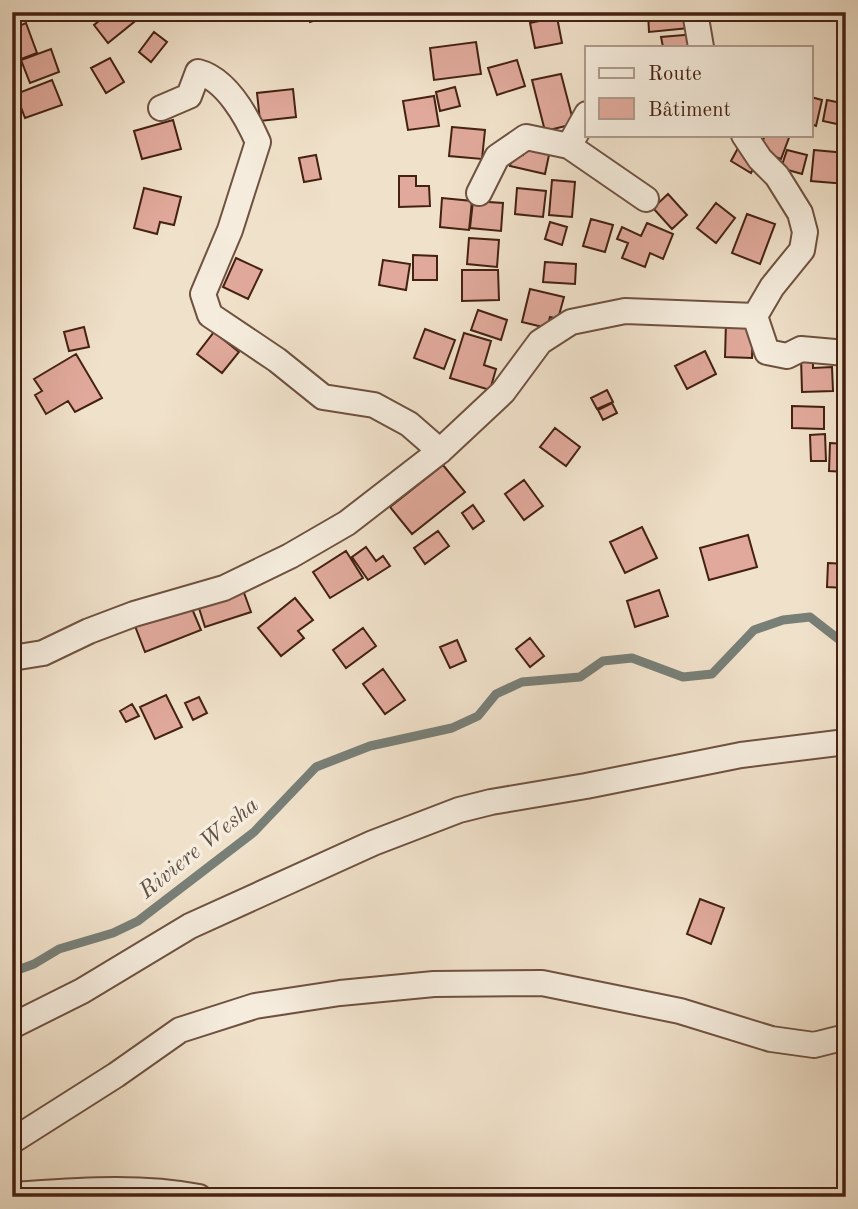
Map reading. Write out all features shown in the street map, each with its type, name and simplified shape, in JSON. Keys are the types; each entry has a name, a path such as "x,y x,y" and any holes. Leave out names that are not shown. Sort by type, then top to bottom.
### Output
{"street":[{"path":"695,12 701,46"},
{"path":"161,108 189,96 198,72 210,75 245,114 258,142 230,230 203,294 210,315 277,360 323,397 373,405 409,424 440,451"},
{"path":"569,146 585,118"},
{"path":"745,136 794,202 805,232 802,250 772,287 755,316 767,352 787,356 801,349 846,353"},
{"path":"479,193 498,157 526,137 569,146 646,199"},
{"path":"12,657 43,653 89,631 134,614 224,588 347,523 440,451 503,392 540,342 571,322 625,311 755,316"},
{"path":"12,1026 82,992 190,926 373,843 459,810 741,755 846,742"},
{"path":"12,1141 116,1075 180,1030 255,1006 340,993 434,984 542,983 680,1011 771,1039 814,1045 846,1037"},
{"path":"12,1195 110,1190 180,1193 199,1197"}],"building":[{"path":"110,12 126,12 134,22 108,43 94,25"},
{"path":"306,12 339,12 310,22"},
{"path":"610,12 643,12 643,14 611,18"},
{"path":"648,12 688,12 689,28 649,32"},
{"path":"557,17 562,43 535,48 530,23"},
{"path":"26,23 37,53 16,61 12,52 12,29"},
{"path":"154,32 167,42 151,62 139,52"},
{"path":"696,34 697,46 663,46 661,37"},
{"path":"476,42 481,74 434,80 430,48"},
{"path":"51,49 59,72 30,83 21,60"},
{"path":"110,58 124,82 106,93 91,68"},
{"path":"517,60 525,86 497,95 488,68"},
{"path":"561,74 574,124 545,131 532,80"},
{"path":"52,80 62,105 25,118 16,94"},
{"path":"455,87 460,106 440,111 436,92"},
{"path":"293,89 296,117 260,121 257,93"},
{"path":"434,96 439,126 408,130 403,101"},
{"path":"812,97 822,100 816,126 812,124"},
{"path":"827,100 846,104 846,126 823,121"},
{"path":"173,120 181,149 142,159 134,131"},
{"path":"452,127 485,130 482,159 449,156"},
{"path":"765,136 790,136 781,159 759,151"},
{"path":"525,145 550,150 545,174 510,166 513,152 523,155"},
{"path":"738,148 758,159 751,173 731,161"},
{"path":"787,150 807,155 802,174 781,168"},
{"path":"814,150 846,153 846,184 811,181"},
{"path":"316,155 321,179 304,182 299,158"},
{"path":"399,176 416,176 416,186 429,186 430,206 399,207"},
{"path":"552,180 575,182 572,217 549,215"},
{"path":"144,188 181,197 174,225 160,222 157,234 134,228"},
{"path":"517,188 546,191 543,217 515,214"},
{"path":"668,194 687,215 672,229 653,208"},
{"path":"442,198 472,201 469,230 440,227"},
{"path":"473,201 503,203 501,231 470,228"},
{"path":"716,203 735,218 716,243 697,228"},
{"path":"747,214 775,224 760,264 732,253"},
{"path":"591,219 613,225 605,252 583,246"},
{"path":"550,222 567,227 562,245 545,239"},
{"path":"647,223 673,234 663,259 650,253 645,267 622,258 628,243 617,239 622,227 641,236"},
{"path":"469,238 499,240 497,267 467,264"},
{"path":"413,255 437,256 437,280 413,280"},
{"path":"236,258 262,270 248,299 223,287"},
{"path":"383,260 410,264 406,290 379,285"},
{"path":"545,262 576,264 575,284 543,282"},
{"path":"462,270 498,270 499,300 462,301"},
{"path":"530,289 564,297 558,319 550,317 547,328 522,322"},
{"path":"478,310 507,320 501,340 471,330"},
{"path":"726,322 753,323 752,358 725,357"},
{"path":"84,327 89,347 69,351 64,332"},
{"path":"425,329 455,340 444,369 414,358"},
{"path":"214,332 239,352 222,373 197,354"},
{"path":"464,333 491,341 484,365 496,369 490,390 450,378"},
{"path":"705,351 716,374 687,389 675,366"},
{"path":"76,354 102,398 75,412 68,401 46,414 35,395 42,391 34,379"},
{"path":"801,357 813,357 813,368 832,367 833,391 802,392"},
{"path":"607,390 613,402 597,409 591,398"},
{"path":"612,403 617,413 603,420 598,410"},
{"path":"792,406 824,407 824,429 792,428"},
{"path":"555,428 580,447 566,466 540,447"},
{"path":"825,434 826,461 811,461 810,435"},
{"path":"830,443 846,444 846,472 829,471"},
{"path":"443,465 465,492 412,534 390,507"},
{"path":"524,480 543,506 524,520 505,494"},
{"path":"473,505 484,521 473,529 462,513"},
{"path":"642,527 657,558 625,573 610,542"},
{"path":"438,531 449,546 425,564 414,548"},
{"path":"748,535 757,567 709,580 700,548"},
{"path":"366,547 376,561 383,556 390,566 368,580 352,557"},
{"path":"346,551 363,578 330,598 313,572"},
{"path":"828,563 846,564 846,588 827,587"},
{"path":"243,590 251,612 205,627 198,605"},
{"path":"659,590 668,616 635,627 627,601"},
{"path":"295,598 313,620 298,631 304,638 281,656 258,628"},
{"path":"190,604 201,630 145,652 135,626"},
{"path":"363,628 376,646 346,668 333,650"},
{"path":"530,638 544,656 530,667 516,649"},
{"path":"457,640 466,661 450,668 440,647"},
{"path":"383,669 405,700 385,714 363,684"},
{"path":"166,695 182,727 155,739 140,707"},
{"path":"199,697 207,713 193,720 185,703"},
{"path":"132,704 139,716 126,722 120,711"},
{"path":"700,899 724,908 711,944 687,934"}],"waterway":[{"name":"Riviere Wesha","path":"12,972 34,964 59,949 113,933 138,921 254,832 316,767 370,746 452,728 478,716 496,694 522,682 580,677 603,661 632,658 683,677 712,674 754,630 783,620 810,617 846,645"}]}
